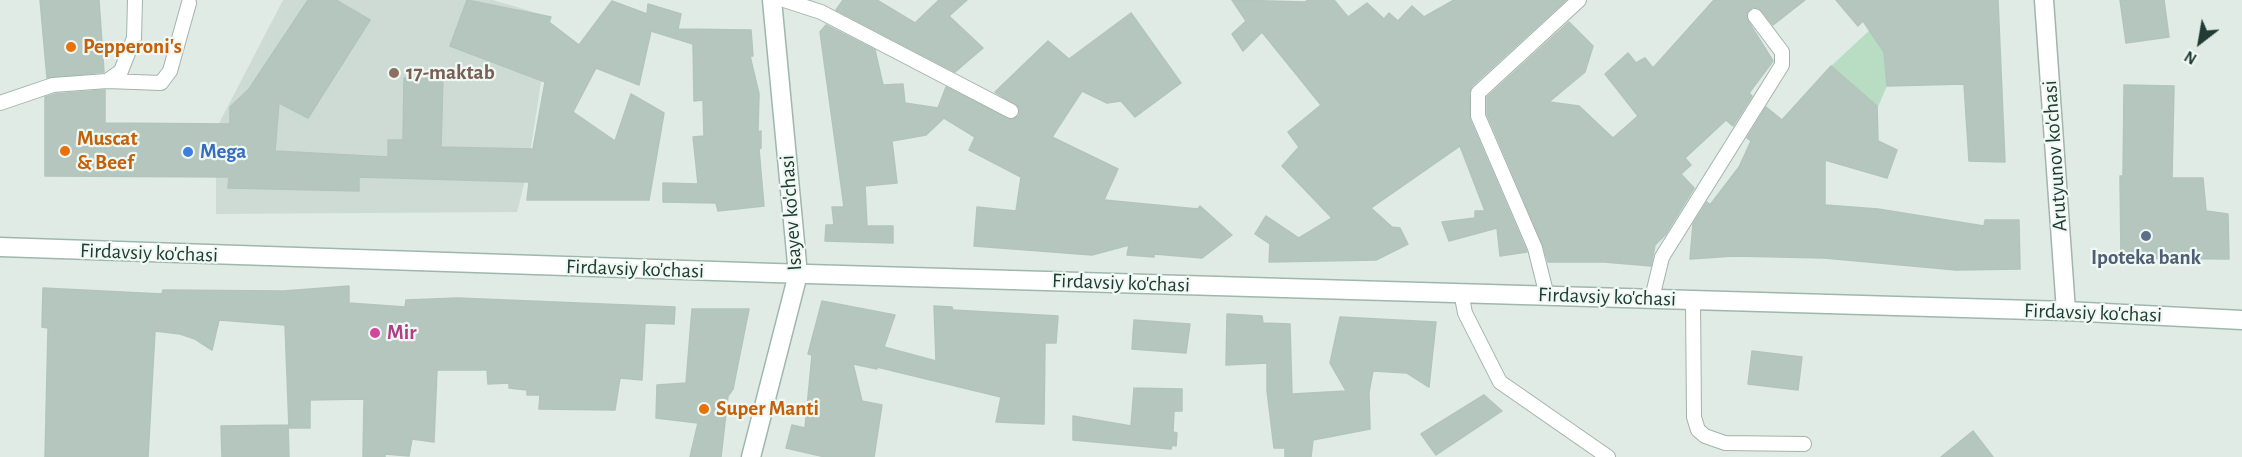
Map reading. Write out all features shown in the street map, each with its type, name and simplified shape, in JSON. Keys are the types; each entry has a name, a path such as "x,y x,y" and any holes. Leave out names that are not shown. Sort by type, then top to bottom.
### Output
{"main road":[{"name":"Isayev ko'chasi","path":"751,457 798,274 772,0"},
{"name":"Arutyunov ko'chasi","path":"2044,0 2066,311"},
{"name":"Firdavsiy ko'chasi","path":"0,247 798,274 2066,311 2242,320"}],"lane":[{"path":"107,81 121,70 134,38 135,0"},
{"path":"784,0 821,12 1011,111"},
{"path":"1547,296 1535,248 1478,116 1478,93 1579,0"},
{"path":"0,103 53,85 107,81 161,83 170,71 189,3"},
{"path":"1652,298 1662,257 1782,65 1782,52 1755,16"},
{"path":"1461,292 1465,314 1500,382 1608,457"},
{"path":"1693,300 1694,417 1698,430 1705,436 1725,443 1804,444"}],"shaded area":[{"name":"17-maktab","path":"283,0 493,0 551,17 527,173 517,212 216,214 216,129"}],"green space":[{"path":"1870,30 1884,52 1887,86 1877,109 1831,66"}],"building":[{"path":"40,0 99,0 104,72 47,78"},
{"path":"308,0 336,0 370,20 308,118 279,103 275,151 388,157 388,140 403,140 404,78 443,79 441,147 533,149 545,82 450,46 467,0 551,17 549,22 579,45 612,1 647,14 648,4 681,14 678,29 751,30 753,56 750,56 759,94 758,132 761,131 761,148 759,149 764,206 718,211 716,203 663,202 663,183 698,184 693,137 704,136 703,100 694,101 693,44 651,31 639,85 596,68 573,112 615,141 631,94 664,113 649,200 527,200 529,182 359,177 359,191 228,188 229,177 45,176 45,97 55,94 105,90 105,123 230,124 230,107 249,89"},
{"path":"843,0 877,0 915,23 939,0 967,0 949,16 983,48 955,72 836,10"},
{"path":"1232,0 1305,2 1334,0 1348,17 1367,3 1384,19 1389,13 1398,21 1412,6 1424,17 1454,0 1566,0 1472,86 1469,93 1470,120 1527,252 1500,256 1497,228 1449,241 1442,222 1475,218 1475,211 1485,211 1460,146 1371,208 1392,227 1400,228 1408,244 1376,260 1269,262 1270,244 1255,234 1266,216 1299,238 1332,218 1282,166 1299,147 1288,132 1321,105 1262,32 1243,51 1232,34 1246,21"},
{"path":"1714,0 1805,0 1773,25 1759,8 1753,7 1747,12 1748,21 1773,61 1749,93 1752,96 1733,126 1726,120 1685,158 1691,165 1681,174 1694,188 1665,235 1655,245 1651,266 1604,262 1548,262 1543,245 1487,114 1487,97 1569,22 1593,46 1585,72 1549,102 1579,106 1613,138 1638,116 1605,74 1628,53 1636,63 1645,58 1653,68"},
{"path":"1836,0 1998,0 2005,162 1969,161 1964,84 1887,86 1884,52 1863,21 1858,26"},
{"path":"2120,0 2164,0 2169,37 2126,43"},
{"path":"1131,13 1181,83 1135,117 1121,101 1107,103 1082,91 1052,137 1118,169 1104,200 1198,209 1200,206 1232,235 1202,258 1154,254 1154,257 1127,255 1129,245 1092,255 974,246 977,207 1016,211 1021,177 969,150 975,137 944,118 926,135 892,141 897,183 865,186 867,226 893,226 893,243 825,241 826,225 834,225 832,207 844,207 820,32 826,25 875,50 883,85 903,84 905,103 938,108 946,87 1011,120 1019,116 1019,107 995,92 1048,41 1069,59"},
{"path":"1831,66 1877,106 1878,141 1897,150 1887,178 1825,160 1825,205 1878,209 1984,226 1985,220 2019,220 2020,269 1956,270 1824,258 1734,256 1690,259 1693,224 1707,202 1710,205 1739,167 1751,141 1747,138 1766,107 1782,120"},
{"path":"2124,85 2174,86 2172,178 2203,178 2206,211 2228,214 2229,259 2121,258 2120,176 2123,176"},
{"path":"349,286 349,303 405,307 406,300 458,298 675,307 674,324 645,323 642,380 620,378 615,410 539,409 540,395 527,395 527,390 509,388 509,383 488,384 487,370 437,370 434,442 412,439 409,456 385,454 385,457 363,457 364,399 310,400 310,428 289,428 285,325 219,320 212,350 195,339 180,334 155,331 148,457 45,457 48,328 42,327 43,288 162,294 163,290 284,291"},
{"path":"822,301 895,315 884,347 936,361 934,306 952,307 953,310 1058,316 1056,343 1045,343 1044,424 996,422 1001,397 877,367 877,369 853,364 862,401 882,405 874,457 825,457 786,448 792,425 805,428 812,355 808,354"},
{"path":"692,309 749,309 733,389 728,396 721,457 690,457 698,423 656,418 657,385 686,383"},
{"path":"1227,314 1262,316 1263,323 1290,324 1292,394 1346,391 1330,363 1340,317 1436,322 1429,387 1407,373 1373,371 1369,392 1370,429 1313,440 1311,457 1285,457 1285,448 1274,448 1267,391 1267,363 1226,365"},
{"path":"1134,320 1190,324 1186,353 1132,349"},
{"path":"1752,351 1802,357 1798,390 1748,384"},
{"path":"1134,388 1182,389 1182,411 1174,411 1173,432 1177,433 1176,446 1172,445 1171,449 1073,440 1073,416 1131,426"},
{"path":"1484,395 1502,411 1436,455 1421,434"},
{"path":"288,425 289,457 222,457 221,426"},
{"path":"1973,431 1993,457 1941,457"}],"place":[{"name":"Pepperoni's","path":"71,47"},
{"name":"17-maktab","path":"394,73"},
{"name":"Muscat & Beef","path":"65,151"},
{"name":"Mega","path":"188,152"},
{"name":"Ipoteka bank","path":"2146,236"},
{"name":"Mir","path":"375,333"},
{"name":"Super Manti","path":"704,409"}]}
